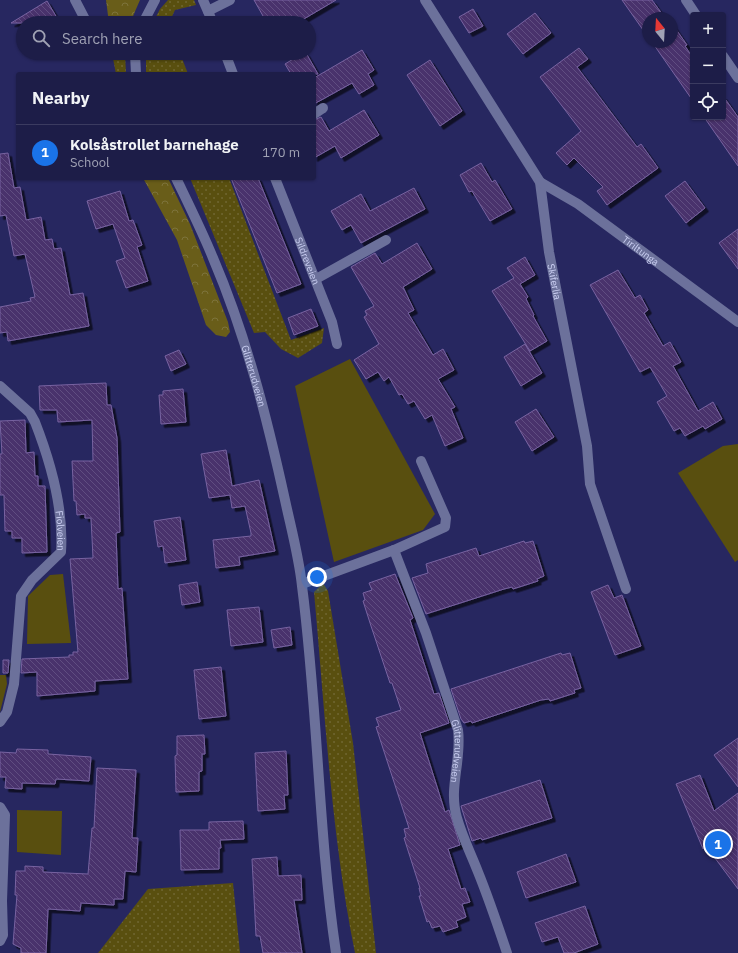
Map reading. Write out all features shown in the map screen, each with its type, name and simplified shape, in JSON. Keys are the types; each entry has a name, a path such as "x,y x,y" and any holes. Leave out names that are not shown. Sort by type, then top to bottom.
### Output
{"street":[{"path":"75,0 84,16"},
{"path":"147,16 155,0"},
{"path":"204,0 210,16"},
{"path":"208,11 230,0"},
{"name":"Skiferlia","path":"425,0 540,182 549,252 587,446 590,484 626,589"},
{"path":"686,0 694,12"},
{"path":"135,60 136,72"},
{"path":"228,60 232,72"},
{"path":"726,60 738,78"},
{"path":"316,113 324,108"},
{"name":"Glitterudveien","path":"177,180 214,258 249,358 278,468 302,584 312,673 323,842 336,953"},
{"name":"Sildreveien","path":"276,180 316,279 332,322 337,344"},
{"name":"Tiriltunga","path":"540,182 578,204 738,322"},
{"path":"316,279 386,240"},
{"name":"Fiolveien","path":"0,386 30,413 35,422 56,491 62,530 61,552 32,580 21,596 14,684 8,712 0,722"},
{"path":"302,584 394,550 445,527 447,523 421,461"},
{"name":"Glitterudveien","path":"394,550 426,633 458,730 459,758 454,781 456,818 491,903 507,953"},
{"path":"0,807 5,815 2,901 3,934 0,941"}],"shaded area":[{"path":"168,0 194,0 196,5 175,10 172,16 156,16 160,9"},
{"path":"113,60 125,60 126,72 116,72"},
{"path":"146,60 183,60 187,72 146,72"},
{"path":"191,180 230,180 291,340 324,328 322,343 298,358 281,349 265,332 254,333"},
{"path":"350,359 435,514 423,530 334,562 295,386"},
{"path":"738,444 738,560 735,562 678,473 723,446"},
{"path":"63,574 71,643 27,644 28,596 50,575"},
{"path":"323,583 328,591 353,743 376,953 355,953 340,863 334,818 314,592"},
{"path":"0,675 6,675 7,684 0,712"},
{"path":"17,810 62,811 61,855 17,852"},
{"path":"233,883 240,953 98,953 148,889"}],"green space":[{"path":"106,0 140,0 133,16 108,16"},
{"path":"144,180 169,180 190,224 228,322 230,332 226,337 216,335 206,325 177,240"}],"building":[{"path":"254,0 336,0 309,16 263,16"},
{"path":"622,0 652,0 661,12 642,12 642,28"},
{"path":"47,1 56,16 22,16"},
{"path":"473,9 483,26 469,33 459,17"},
{"path":"535,13 551,33 523,54 507,34"},
{"path":"678,32 687,45 685,46 690,54 690,97 656,48 678,48"},
{"path":"579,48 588,59 577,67 637,147 641,144 658,168 607,205 597,191 603,187 574,158 567,165 556,153 581,131 540,77"},
{"path":"362,50 374,70 368,74 374,85 359,94 352,83 316,103 316,77"},
{"path":"292,60 310,60 318,74 316,74 316,72 290,72 285,64"},
{"path":"430,60 462,111 440,126 407,75"},
{"path":"726,100 738,117 738,166 706,120 726,120"},
{"path":"364,110 379,135 341,158 335,146 316,157 316,119 321,117 329,131"},
{"path":"8,153 14,188 20,187 26,220 41,217 45,240 52,239 54,249 61,248 70,295 83,293 89,326 8,341 7,332 0,333 0,307 31,301 30,298 35,297 25,254 14,256 6,215 0,216 0,154"},
{"path":"481,163 492,182 495,180 512,209 490,221 472,191 469,192 460,175"},
{"path":"232,180 259,180 301,284 277,293"},
{"path":"685,181 705,208 686,223 665,196"},
{"path":"414,188 425,209 361,243 351,225 342,230 331,211 361,194 370,211"},
{"path":"120,191 129,221 133,220 142,245 137,247 148,281 126,288 116,261 125,258 113,224 96,229 87,201"},
{"path":"738,229 738,269 719,243"},
{"path":"417,243 432,269 403,287 414,310 408,313 433,355 443,349 454,370 438,379 455,407 451,409 463,438 445,446 432,415 425,419 414,401 408,404 402,394 399,395 389,377 384,381 378,372 366,379 354,360 379,344 364,317 367,315 365,311 374,306 351,267 375,253 382,264"},
{"path":"525,257 535,275 520,284 528,297 526,299 534,315 533,316 547,341 530,351 492,291 514,278 507,268"},
{"path":"618,270 635,298 640,295 648,310 644,313 663,346 670,342 681,362 673,366 698,411 713,402 722,419 705,429 703,426 685,436 680,428 674,431 657,402 667,396 650,367 640,372 590,285"},
{"path":"311,309 318,326 294,335 288,318"},
{"path":"525,344 542,373 521,386 504,357"},
{"path":"179,350 186,364 171,371 165,356"},
{"path":"106,383 107,405 111,405 117,438 120,532 116,533 118,589 122,588 128,679 95,681 95,691 37,696 37,672 21,673 22,659 69,657 69,655 73,655 73,652 78,652 70,559 93,558 91,518 85,518 85,514 77,515 76,501 74,501 72,461 93,461 92,420 58,422 57,410 40,410 39,386"},
{"path":"183,389 186,422 161,424 159,395 163,395 163,391"},
{"path":"536,409 554,437 532,451 515,422"},
{"path":"25,420 26,453 34,452 35,476 38,476 38,486 45,486 47,552 22,553 22,538 12,538 12,531 5,531 4,495 0,495 0,454 2,454 0,421"},
{"path":"226,450 232,486 259,480 275,551 239,557 240,565 216,568 213,540 251,536 245,506 232,508 230,495 209,498 201,454"},
{"path":"180,517 186,560 165,563 163,546 158,547 154,521"},
{"path":"524,541 525,543 533,541 544,576 537,579 538,581 513,589 512,587 504,589 426,614 412,578 428,573 426,564 476,548 479,556"},
{"path":"395,574 413,618 410,620 434,694 439,693 449,723 420,733 445,812 449,810 460,845 448,849 461,889 465,888 470,902 462,904 466,917 456,921 458,927 443,932 440,926 432,928 429,921 427,922 419,896 421,896 420,888 404,838 406,837 404,829 409,828 376,727 379,726 376,718 401,710 392,683 390,683 371,626 363,601 365,600 363,593 372,590 369,583"},
{"path":"197,582 200,602 182,605 179,585"},
{"path":"608,585 614,598 622,595 641,646 615,655 591,592"},
{"path":"259,607 263,642 231,646 227,610"},
{"path":"290,627 292,645 274,648 271,630"},
{"path":"561,653 562,655 570,653 581,688 574,690 575,693 550,701 549,699 541,700 472,723 471,721 464,723 461,719 451,689"},
{"path":"3,660 9,660 8,673 3,673"},
{"path":"221,667 226,716 199,719 194,670"},
{"path":"204,735 205,754 202,754 202,771 199,772 199,791 176,792 175,756 177,755 177,736"},
{"path":"738,738 738,787 714,755"},
{"path":"17,749 48,750 48,754 91,757 89,781 56,779 55,784 22,783 22,789 5,788 6,777 0,777 0,752 16,753"},
{"path":"286,751 288,795 284,795 285,809 258,811 255,753"},
{"path":"97,768 136,770 132,838 138,838 136,872 125,871 123,899 114,899 114,905 81,903 80,911 48,909 46,953 21,953 21,948 13,944 17,895 15,895 16,871 25,871 25,866 43,867 43,872 88,874 92,828 94,828"},
{"path":"700,775 714,811 738,793 738,889 706,846 703,849 676,784"},
{"path":"540,780 552,818 482,840 481,838 472,841 461,806"},
{"path":"243,821 244,839 220,840 221,848 219,848 219,869 181,870 180,830 209,830 209,822"},
{"path":"566,854 576,882 526,898 517,872"},
{"path":"277,857 278,876 301,875 302,900 294,900 302,953 263,953 260,936 256,936 252,859"},
{"path":"585,906 598,944 574,953 564,953 558,937 542,942 535,923"}],"place":[{"name":"Kolsåstrollet barnehage","path":"718,844"}]}
